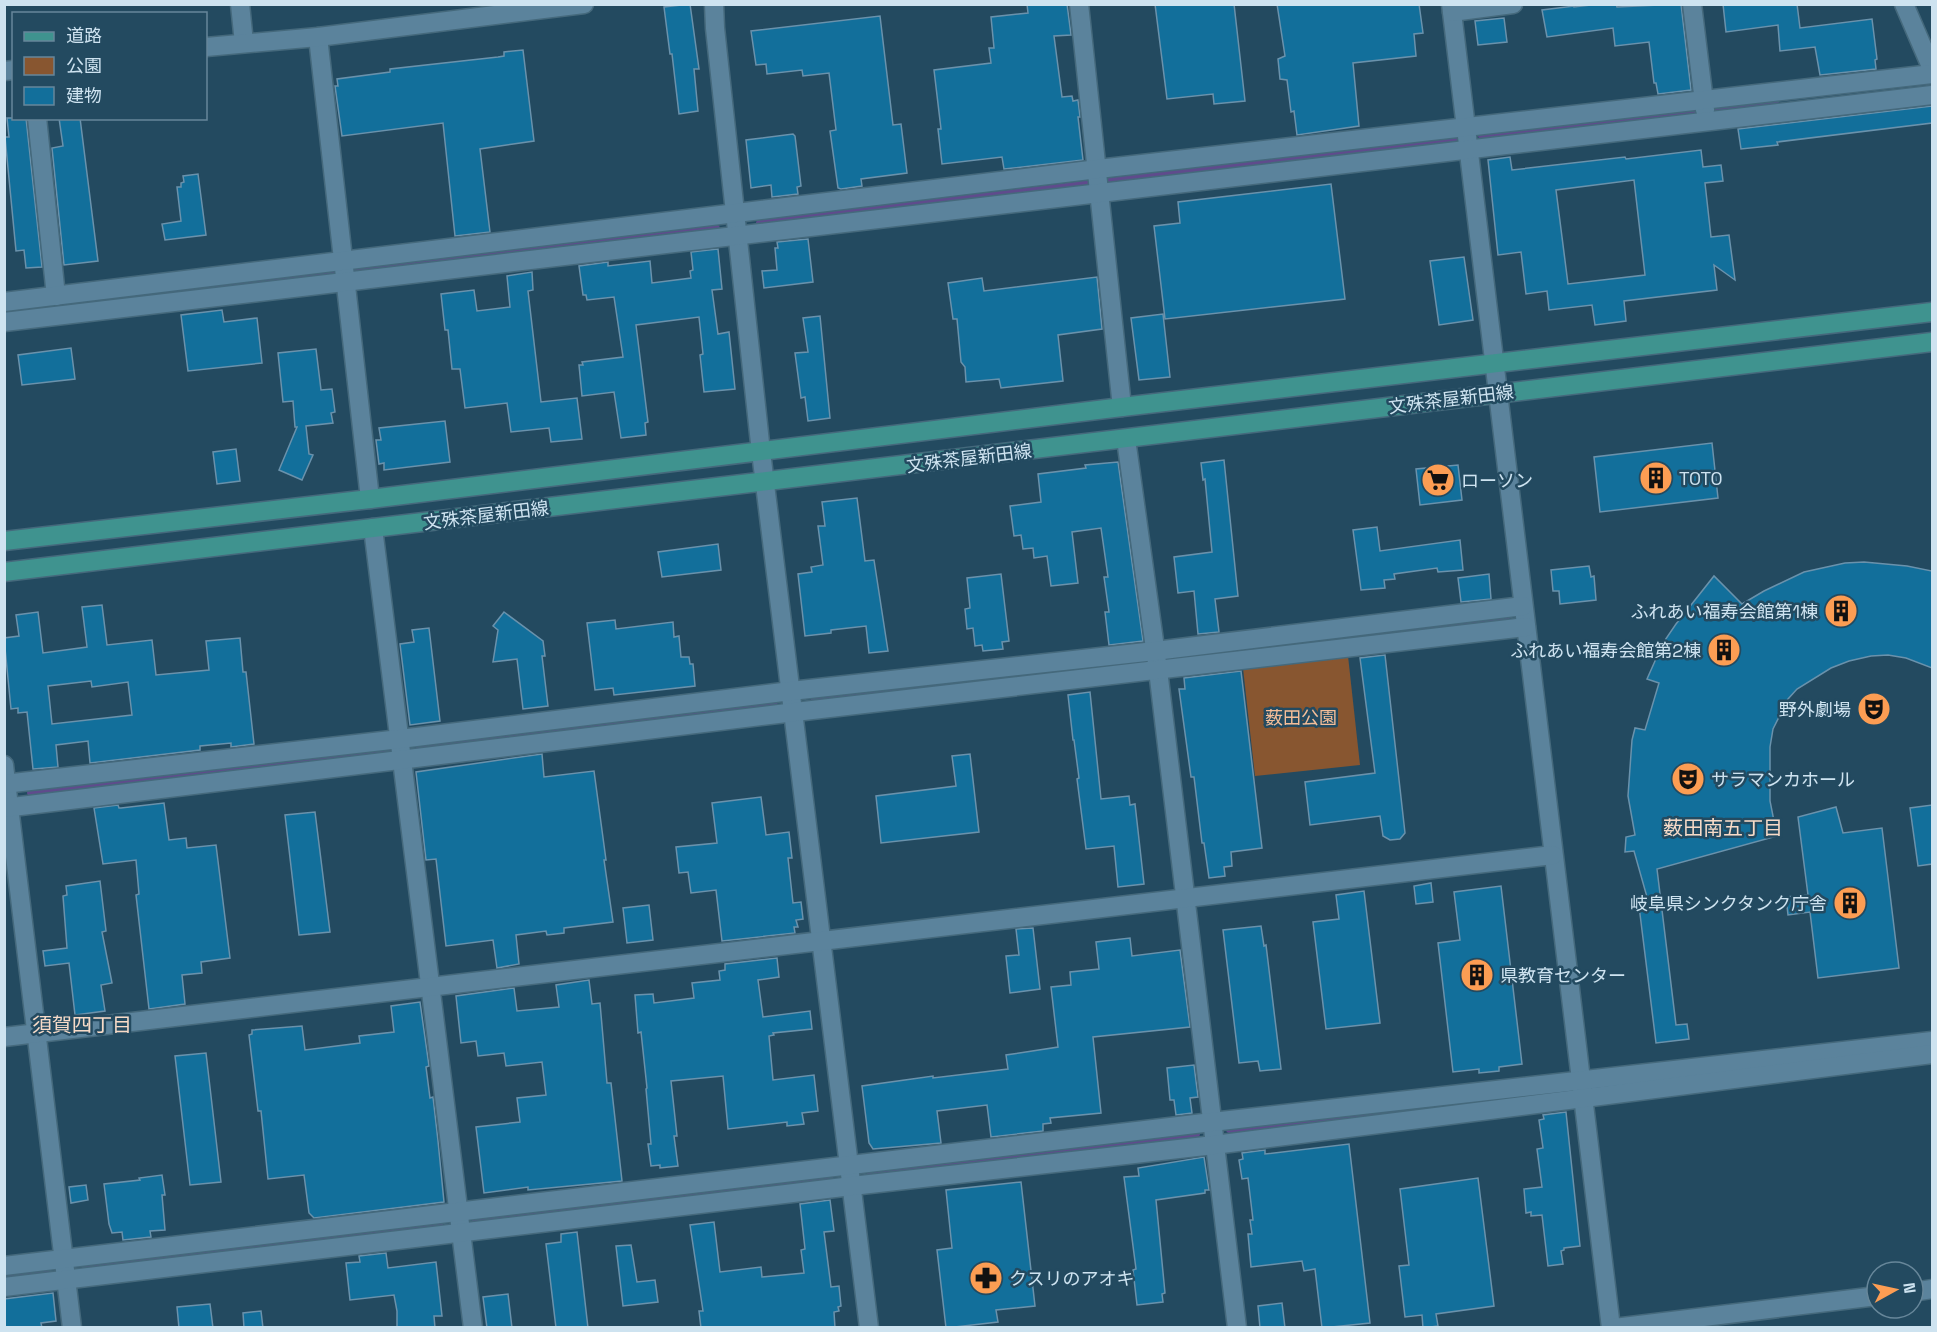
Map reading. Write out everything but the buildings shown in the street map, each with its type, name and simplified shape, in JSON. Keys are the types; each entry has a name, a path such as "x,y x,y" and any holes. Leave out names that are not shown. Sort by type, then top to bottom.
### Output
{"main road":[{"name":"文殊茶屋新田線","path":"4,541 1932,312"},
{"name":"文殊茶屋新田線","path":"4,572 1932,342"}],"street":[{"path":"240,4 244,43"},
{"path":"207,47 318,37 584,4"},
{"path":"714,4 761,452 795,712 869,1328"},
{"path":"1079,4 1122,407"},
{"path":"1513,4 1452,8 1553,855 1613,1328 1865,1297"},
{"path":"1692,4 1707,122"},
{"path":"1904,4 1932,69"},
{"path":"318,37 370,499"},
{"path":"4,302 1098,170 1932,74"},
{"path":"4,322 1932,95"},
{"path":"37,120 56,296"},
{"path":"1126,439 1158,670 1237,1328"},
{"path":"373,528 473,1328"},
{"path":"6,784 791,691 1155,651 1523,606"},
{"path":"7,808 795,712 1526,627"},
{"path":"4,765 7,808 72,1328"},
{"path":"4,1038 1553,855"},
{"path":"4,1266 1212,1122 1932,1041"},
{"path":"4,1287 1214,1145 1932,1054"}],"green space":[{"name":"薮田公園","path":"1348,656 1360,765 1255,776 1243,668"}],"waterway":[{"path":"1713,108 1776,101"},
{"path":"1481,136 1696,110"},
{"path":"1108,181 1458,140"},
{"path":"759,223 1091,183"},
{"path":"355,270 717,228"},
{"path":"4,311 337,272"},
{"path":"1198,655 1507,617"},
{"path":"814,700 1118,664"},
{"path":"419,747 775,705"},
{"path":"30,793 387,751"},
{"path":"1229,1130 1566,1091"},
{"path":"870,1173 1197,1134"},
{"path":"475,1221 830,1178"},
{"path":"85,1267 440,1225"},
{"path":"4,1277 46,1272"}],"place":[{"name":"TOTO","path":"1656,478"},
{"name":"ローソン","path":"1438,480"},
{"name":"ふれあい福寿会館第1棟","path":"1841,611"},
{"name":"ふれあい福寿会館第2棟","path":"1724,650"},
{"name":"野外劇場","path":"1874,709"},
{"name":"サラマンカホール","path":"1688,779"},
{"name":"岐阜県シンクタンク庁舎","path":"1850,903"},
{"name":"県教育センター","path":"1477,975"},
{"name":"クスリのアオキ","path":"986,1278"}],"district":[{"name":"薮田南五丁目","path":"1723,828"},
{"name":"須賀四丁目","path":"82,1025"}]}
